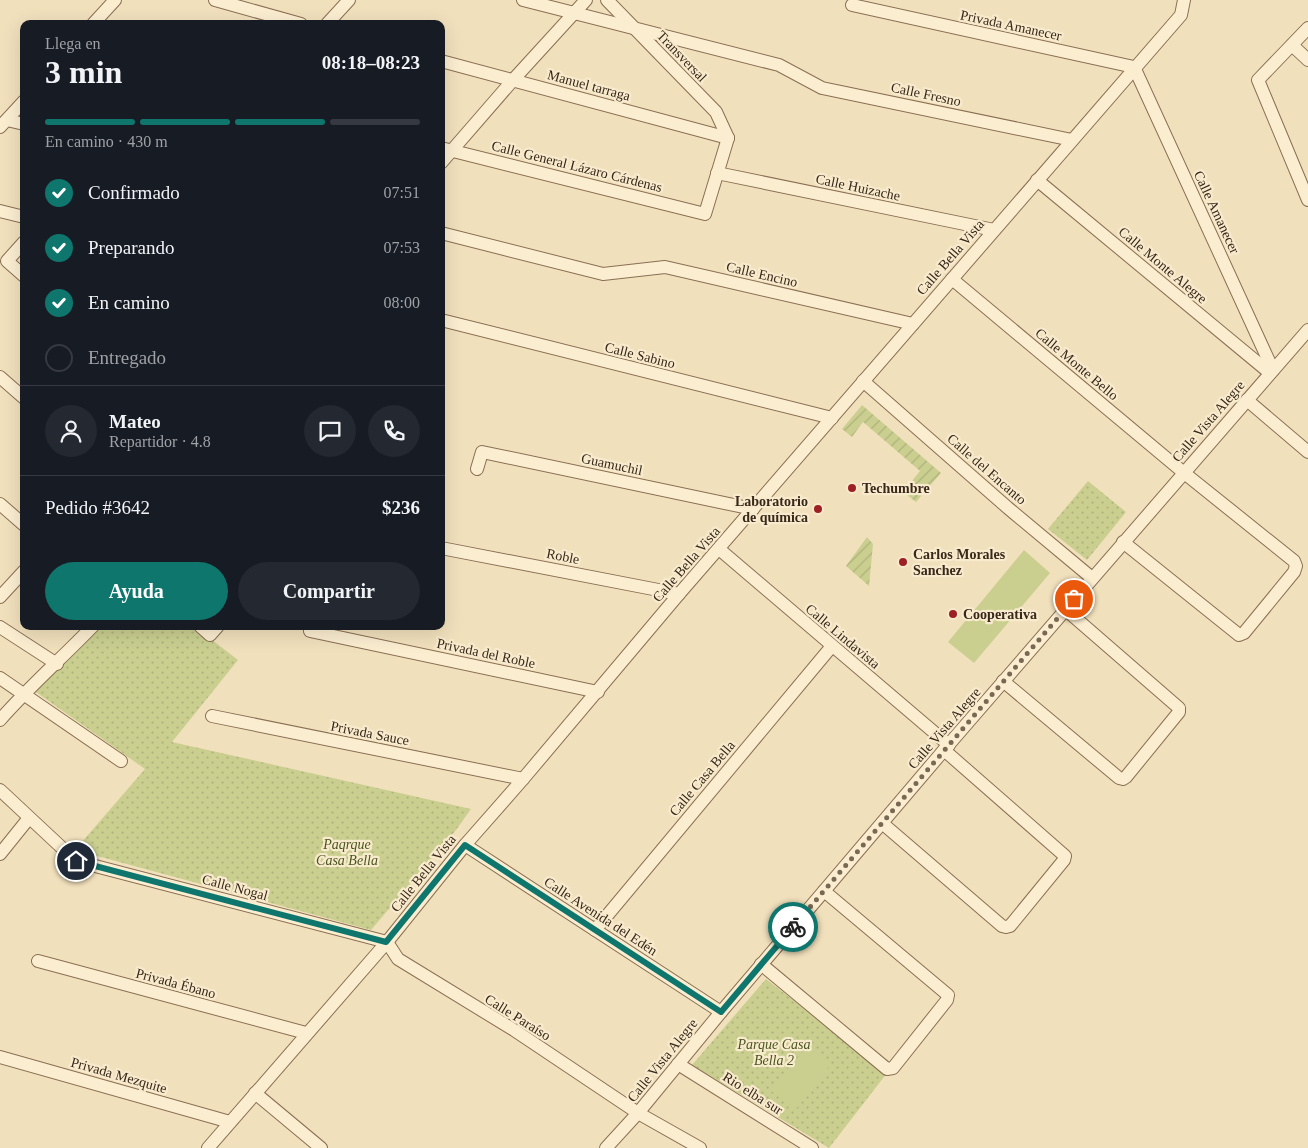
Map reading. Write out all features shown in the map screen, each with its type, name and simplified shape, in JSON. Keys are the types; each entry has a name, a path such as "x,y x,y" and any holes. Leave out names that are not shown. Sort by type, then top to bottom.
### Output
{"street":[{"path":"98,20 115,0"},
{"path":"215,0 287,20"},
{"path":"331,20 349,0"},
{"name":"Calle Fresno","path":"523,0 779,64 822,88 1072,140"},
{"path":"446,149 513,80 586,0"},
{"name":"Transversal","path":"607,0 716,112 728,138"},
{"name":"Calle Bella Vista","path":"208,1148 386,942 465,845 598,692 679,594 1181,15 1184,0"},
{"name":"Privada Amanecer","path":"852,5 1134,67"},
{"path":"1307,196 1258,80 1308,28"},
{"path":"1292,45 1308,60"},
{"name":"Manuel tarraga","path":"445,62 728,138"},
{"name":"Calle Amanecer","path":"1134,67 1272,371"},
{"path":"4,124 20,106"},
{"path":"4,124 20,124"},
{"path":"717,173 728,138"},
{"name":"Calle General Lázaro Cárdenas","path":"446,149 705,214 717,173"},
{"name":"Calle Huizache","path":"717,173 994,230"},
{"name":"Calle Monte Alegre","path":"1037,180 1272,371"},
{"path":"0,211 20,216"},
{"name":"Calle Encino","path":"445,234 603,274 665,267 913,324"},
{"path":"20,246 7,261 20,272"},
{"name":"Calle Monte Bello","path":"952,279 1294,561 1296,566 1294,572 1244,634 1240,636 1123,542"},
{"name":"Calle Sabino","path":"445,321 832,418"},
{"name":"Calle Vista Alegre","path":"606,1148 638,1113 761,964 1003,681 1308,330"},
{"path":"0,377 20,394"},
{"name":"Calle del Encanto","path":"863,381 1092,578"},
{"path":"1247,400 1308,452"},
{"name":"Guamuchil","path":"477,469 482,452 753,509"},
{"path":"0,504 20,522"},
{"name":"Roble","path":"445,549 679,594"},
{"name":"Calle Lindavista","path":"719,549 832,646 946,748 1064,856 1064,860 1010,926 1006,927 1002,926 882,823"},
{"path":"0,597 20,574"},
{"path":"1003,681 1119,778 1123,779 1179,712 1179,708 1065,609"},
{"path":"0,626 57,664"},
{"path":"0,720 24,693 57,664 89,630"},
{"name":"Privada del Roble","path":"310,631 598,692"},
{"name":"Calle Casa Bella","path":"595,930 832,646"},
{"path":"0,678 121,761"},
{"name":"Privada Sauce","path":"212,716 523,779"},
{"path":"0,790 28,818 0,854"},
{"name":"Calle Nogal","path":"28,818 76,861 386,942"},
{"name":"Calle Avenida del Edén","path":"465,845 721,1012"},
{"path":"761,964 887,1068 893,1068 947,1000 948,995 824,891"},
{"name":"Calle Paraíso","path":"386,942 398,959 514,1030 638,1113 700,1148"},
{"name":"Privada Ébano","path":"38,961 306,1033"},
{"name":"Privada Mezquite","path":"0,1057 230,1122"},
{"name":"Rio elba sur","path":"678,1064 812,1148"},
{"path":"255,1093 320,1148"}],"green space":[{"path":"862,405 941,473 916,502 903,492 920,471 863,422 852,437 842,429"},
{"path":"1088,481 1126,512 1087,560 1048,529"},
{"path":"867,537 873,544 869,586 846,566"},
{"path":"1024,550 1050,573 974,663 948,642"},
{"name":"Paqrque Casa Bella","path":"79,630 199,630 238,660 172,742 471,809 456,830 371,930 75,850 145,769 26,685"},
{"name":"Parque Casa Bella 2","path":"766,979 887,1073 829,1148 692,1065"},
{"path":"807,1046 830,1065 797,1108 771,1091"}],"way so far":[{"path":"793,927 1074,599"}],"place":[{"name":"Techumbre","path":"852,488"},
{"name":"Laboratorio de química","path":"818,509"},
{"name":"Carlos Morales Sanchez","path":"903,562"},
{"name":"Cooperativa","path":"953,614"}],"route":[{"path":"76,861 386,942 465,845 721,1012 793,927"}]}
